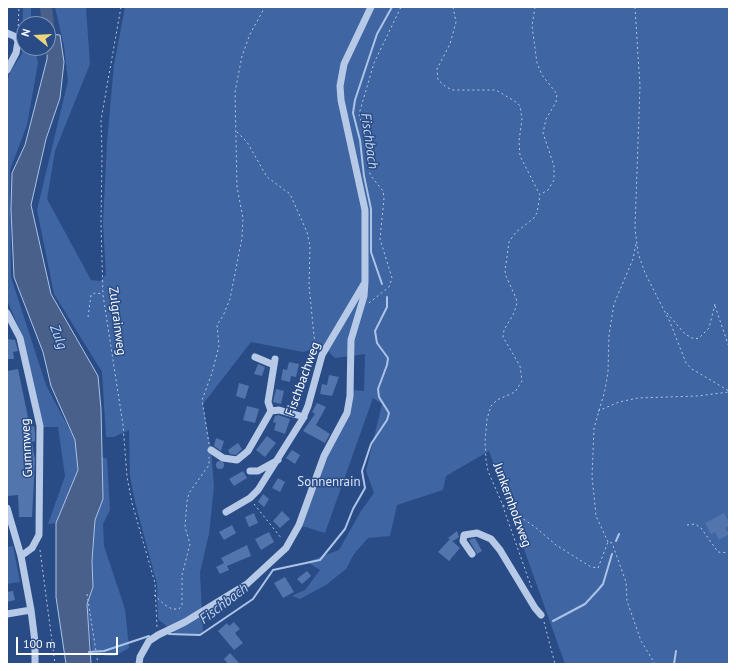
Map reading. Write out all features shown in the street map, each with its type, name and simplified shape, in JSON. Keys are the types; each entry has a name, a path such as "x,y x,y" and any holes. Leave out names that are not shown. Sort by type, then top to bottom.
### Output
{"street":[{"path":"139,664 140,657 149,641 185,622 247,584 278,556 293,537 306,510 324,456 349,407 351,340 363,300 365,282 365,210 341,100 340,86 344,64 372,7"},
{"path":"7,33 16,37"},
{"path":"7,70 16,52"},
{"name":"Fischbachweg","path":"226,512 254,495 278,460 304,417 322,355 365,282"},
{"name":"Gummweg","path":"7,313 20,338 40,426 41,463 39,538"},
{"path":"210,452 231,460 242,457 248,451 271,411 268,402 275,362 255,357"},
{"path":"271,411 279,410 304,417"},
{"path":"250,472 258,471 278,460"},
{"path":"7,508 21,556 31,610 35,642 34,664"},
{"path":"472,554 463,541 464,535 477,533 491,539 500,550 534,608 541,615"},
{"path":"21,556 32,548 39,538"},
{"path":"7,614 31,610"}],"path":[{"name":"Zulgrainweg","path":"121,7 101,120 102,155 100,224 103,295 123,425 127,476 132,503 155,583 154,595 158,635"},
{"path":"154,595 165,605 172,608 179,609 182,605 182,575 190,539 185,527 187,501 189,493 209,465 210,452 202,400 212,373 219,346 217,325 230,299 242,238 243,218 237,187 235,92 240,63 250,34 265,7"},
{"path":"368,303 389,287 392,278 380,239 384,198 383,191 371,176 369,171 369,148 366,134 360,122 359,114 374,63 401,7"},
{"path":"453,7 456,22 449,48 437,69 438,80 446,87 453,90 496,90 520,106 522,115 519,141 520,156 540,195 548,190 554,180 554,166 543,133 546,119 556,102 557,94 542,75 536,63 532,26 535,7"},
{"path":"634,7 640,86 636,161 636,243 633,259 614,304 609,335 608,372 605,390 594,428 593,489 596,516 608,542 612,543 618,558 626,582 627,601 641,640 655,664"},
{"path":"236,131 247,142 267,176 290,194 307,232 310,246 309,285 315,346 322,355"},
{"name":"Junkernholzweg","path":"532,589 502,504 486,466 485,446 487,419 494,403 515,392 522,381 520,366 503,337 504,330 517,304 505,271 509,242 516,232 533,219 537,213 540,195"},
{"path":"636,243 645,273 665,311 686,363 696,372 729,392"},
{"path":"88,317 91,295 95,293 103,295"},
{"path":"665,311 685,334 694,339 700,338 709,328 714,304 729,347"},
{"path":"598,411 619,402 638,398 697,396 729,392"},
{"path":"251,500 284,542"},
{"path":"502,504 536,526 556,545 567,551 579,561 591,567 598,568 608,542"},
{"path":"687,525 695,524 701,528 718,552 729,553"},
{"path":"39,538 55,664"},
{"path":"87,594 98,664"},
{"path":"541,615 546,626 555,664"}],"green space":[{"path":"23,7 31,7 31,16 23,16"},
{"name":"Sonnenrain","path":"55,7 88,7 86,9 90,64 55,151 47,199 91,280 100,281 106,275 103,224 107,142 114,65 125,7 729,7 729,664 565,664 489,451 446,476 443,490 397,505 390,536 368,538 354,554 346,569 326,585 300,599 292,596 305,590 320,570 307,562 339,550 361,511 374,493 366,471 382,404 373,398 325,533 299,525 316,480 345,419 350,390 364,391 365,354 335,358 323,346 303,352 251,342 203,404 211,450 214,486 209,534 200,572 203,634 177,635 158,619 157,584 135,502 130,476 129,430 114,437 106,437 102,372 54,294 37,210 68,81 64,46"},
{"path":"21,56 37,56 38,63 27,125 10,170 11,277 46,385 75,440 78,470 56,523 48,524 65,476 58,427 43,427 23,338 7,300 7,83 10,72"},
{"path":"102,457 107,459 110,510 103,524 104,546 125,609 129,648 115,656 106,656 92,651 87,604 93,587 92,561 95,520 103,499"},
{"path":"13,546 20,582 7,584 7,547"}],"water":[{"path":"56,35 60,35 64,62 60,98 46,139 31,205 51,294 98,376 101,409 103,499 95,520 92,561 93,587 87,604 91,664 66,664 56,597 56,523 78,470 75,440 51,386 43,352 14,277 11,210 12,173 25,145 47,56 56,56"}],"building":[{"path":"7,339 15,340 18,351 13,352 14,359 7,359"},
{"path":"289,362 299,364 296,377 291,376 290,382 281,380 283,369 287,370"},
{"path":"258,364 265,367 262,376 254,374"},
{"path":"18,369 30,427 34,426 35,432 35,441 32,442 35,460 32,517 19,517 18,495 7,496 7,371"},
{"path":"329,375 339,377 332,396 320,394 322,384 327,385"},
{"path":"239,383 249,386 245,399 236,396"},
{"path":"276,389 284,391 281,404 273,402"},
{"path":"317,403 326,407 316,425 330,434 325,443 303,431 315,414 312,412"},
{"path":"247,406 259,409 255,423 243,420"},
{"path":"278,415 290,419 285,434 274,430 276,423 273,422 275,416"},
{"path":"267,436 276,443 265,457 256,450"},
{"path":"216,438 224,441 221,451 214,446"},
{"path":"238,443 242,449 236,455 230,454 228,450"},
{"path":"292,450 300,455 295,464 286,458"},
{"path":"218,461 222,461 224,465 222,469 218,469 216,467 216,463"},
{"path":"243,471 247,478 234,486 229,479"},
{"path":"278,478 285,482 280,492 272,488"},
{"path":"263,494 269,499 264,507 258,502"},
{"path":"282,511 290,519 280,528 273,521"},
{"path":"254,513 258,523 249,527 245,517"},
{"path":"724,513 729,523 729,526 725,528 729,534 719,540 715,532 711,534 705,523"},
{"path":"232,525 236,533 224,540 219,532"},
{"path":"457,531 459,537 453,541 448,538"},
{"path":"269,532 274,542 261,550 255,539"},
{"path":"475,538 482,551 477,554 469,540"},
{"path":"450,539 460,548 449,561 438,552"},
{"path":"247,545 251,556 227,566 229,570 220,574 216,567 224,563 221,558"},
{"path":"307,571 311,576 302,584 297,579"},
{"path":"285,577 294,592 283,598 274,583"},
{"path":"13,591 15,600 7,602 7,592"},
{"path":"234,622 240,629 235,633 243,643 234,650 218,631 227,623 229,626"},
{"path":"230,653 240,664 228,664 224,659"}],"waterway":[{"name":"Zulg","path":"46,7 47,16"},
{"name":"Fischbach","path":"382,284 371,252 371,209 364,176 360,140 353,113 355,100 377,34 392,7"},
{"name":"Fischbach","path":"169,634 200,635 253,599 273,570 320,560 345,529 353,509 365,488 362,471 371,444 387,420 389,413 379,397 378,389 388,358 377,343 375,331 387,307 387,297"},
{"path":"616,541 619,534"},
{"path":"553,621 585,604 598,590 603,584 612,554"},
{"name":"Fischbach","path":"89,652 104,651 149,636"},
{"path":"674,664 676,651"}]}
